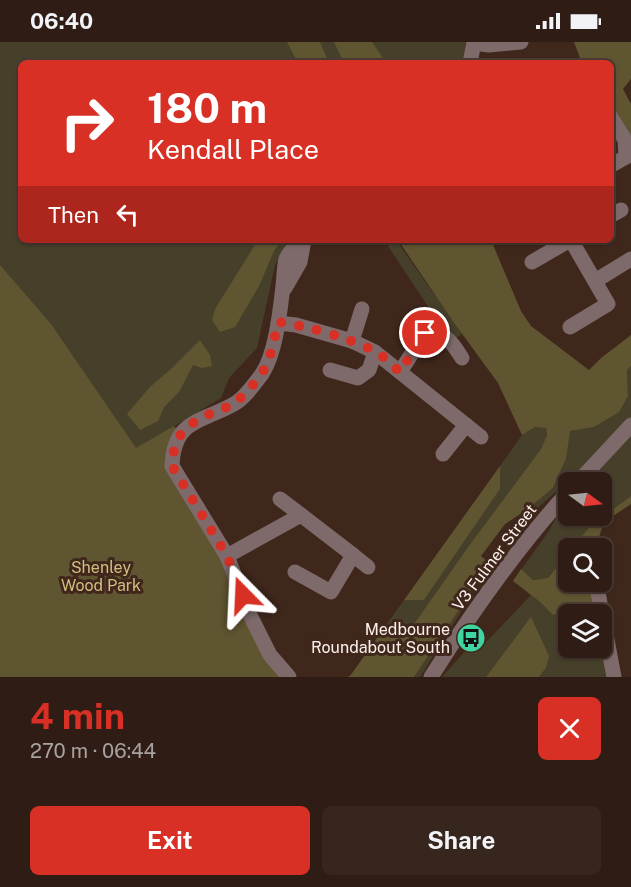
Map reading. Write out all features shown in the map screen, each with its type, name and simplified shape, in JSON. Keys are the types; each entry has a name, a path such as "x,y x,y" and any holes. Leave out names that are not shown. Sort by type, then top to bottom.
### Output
{"street":[{"path":"471,60 474,42 489,45 521,42"},
{"path":"614,122 625,140 626,157 614,164"},
{"path":"289,677 270,655 250,615 227,556 172,466 173,450 180,434 197,420 236,403 255,384 266,367 278,322 286,258 299,243"},
{"path":"532,262 565,243"},
{"path":"570,327 608,304 572,243"},
{"path":"595,281 631,260"},
{"path":"352,341 362,309"},
{"path":"278,322 352,341 375,352 481,437"},
{"path":"400,372 425,333 438,333 451,341 462,358"},
{"path":"330,370 358,378 369,370 375,352"},
{"path":"443,454 466,425"},
{"path":"587,472 631,425"},
{"path":"280,499 368,567"},
{"name":"V3 Fulmer Street","path":"431,677 457,636 518,552 558,503"},
{"path":"227,556 301,515"},
{"path":"295,572 336,595 353,555"},
{"path":"598,592 614,677"}],"shaded area":[{"path":"0,42 466,42 463,60 18,60 18,243 287,243 275,265 257,348 229,378 221,398 137,449 0,677"},
{"path":"386,243 398,243 462,334 451,341"},
{"path":"631,366 631,496 612,510 612,472 560,472 566,459 569,431 594,427 628,396 627,369"},
{"path":"535,427 546,428 547,435 541,449 407,634 384,628 404,600 424,600 500,489 500,466 522,435"},
{"path":"558,477 558,490 534,511 525,511 553,488"},
{"path":"558,514 558,526 590,526 581,538 558,538 558,566 548,578 533,580 521,570"},
{"path":"490,564 420,677 414,677"},
{"path":"531,595 553,615 558,614 558,658 610,658 614,677 539,677 546,668 539,635 531,618 486,677 442,677 470,646 477,650"}],"green space":[{"path":"287,42 320,42 328,60 296,60"},
{"path":"334,42 372,42 384,60 343,60"},
{"path":"574,42 631,42 631,79 623,89 631,104 631,146 614,120 614,60 581,60"},
{"path":"256,243 280,243 259,286 235,327 220,332 212,320 215,309"},
{"path":"400,243 492,243 521,311 531,326 589,370 631,335 631,366 627,370 628,396 619,412 594,427 570,431 566,459 560,472 558,472 553,488 505,524 481,556 490,564 414,677 347,677 384,628 407,634 541,449 547,435 546,428 535,427 522,435 498,383"},
{"name":"Shenley Wood Park","path":"0,265 51,324 136,448 174,426 180,434 172,467 289,677 0,677"},
{"path":"200,340 210,355 212,366 202,368 193,365 179,392 164,407 158,421 140,430 127,414 150,387"},
{"path":"500,466 500,489 424,600 404,600"},
{"path":"631,496 631,504 612,517 612,510"},
{"path":"590,526 603,526 599,538 581,538"},
{"path":"558,566 558,592 598,592 600,604 558,604 558,614 553,615 513,581 521,569 533,580 548,578"},
{"path":"531,617 549,656 546,668 539,677 486,677"}],"place":[{"name":"Medbourne Roundabout South","path":"471,638"}],"route":[{"path":"243,595 227,556 172,466 173,450 180,434 197,420 236,403 255,384 269,360 278,322 352,341 375,352 400,372 425,333"}]}
